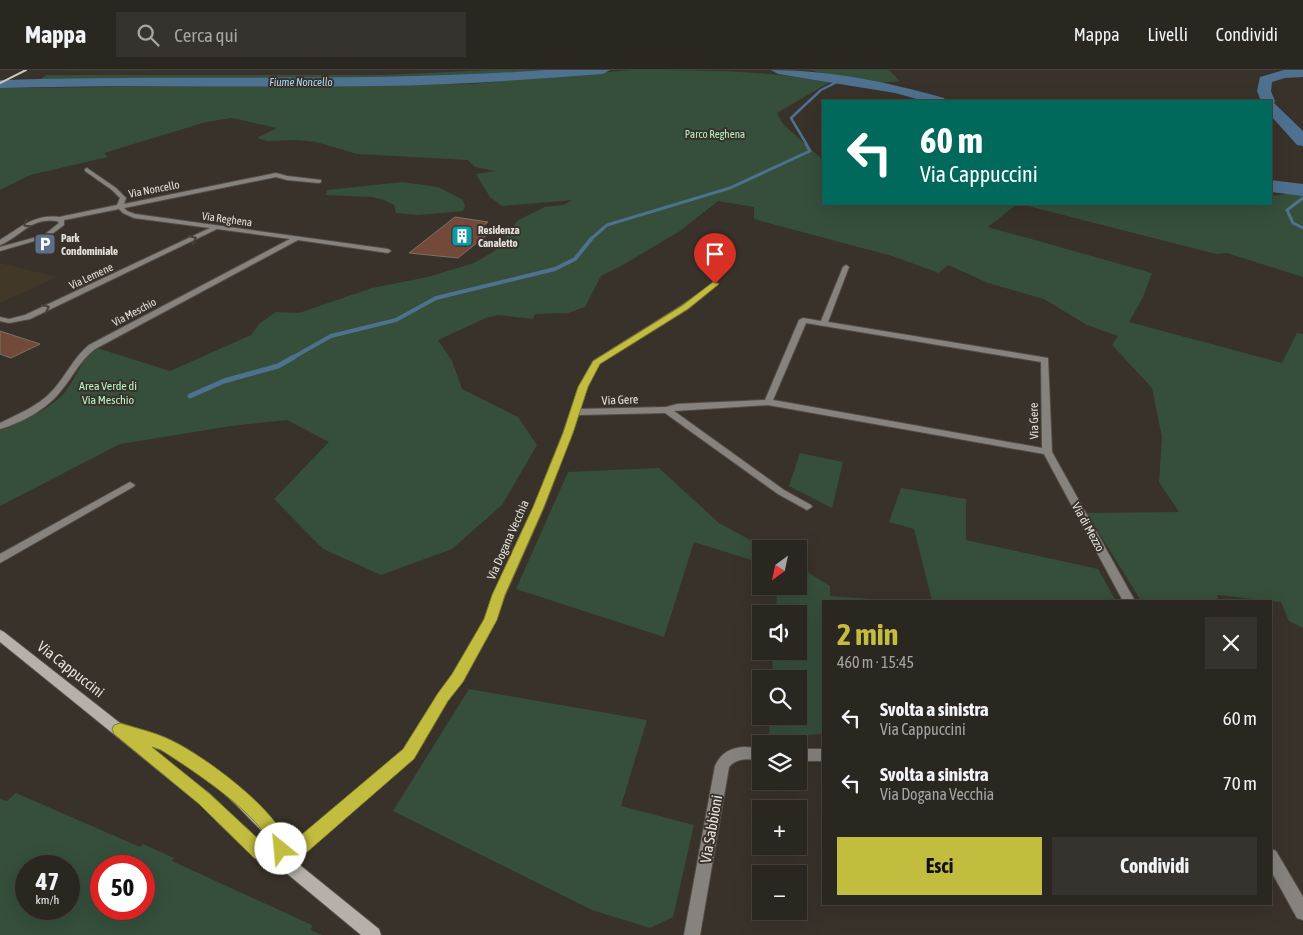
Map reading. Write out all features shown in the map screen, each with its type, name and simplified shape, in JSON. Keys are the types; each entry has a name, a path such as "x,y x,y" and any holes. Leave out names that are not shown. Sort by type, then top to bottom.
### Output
{"main road":[{"name":"Via Cappuccini","path":"0,635 120,729 205,799 260,853 284,861 373,935"},
{"name":"Via Cappuccini","path":"120,729 166,745 201,766 233,791 278,838 284,861"}],"street":[{"path":"87,170 114,189 123,198 120,206"},
{"name":"Via Noncello","path":"0,243 14,236 24,224 32,220 48,217 59,218 276,175 319,181"},
{"name":"Via Reghena","path":"120,206 125,212 134,216 388,251"},
{"path":"0,248 46,236 62,224 59,218"},
{"name":"Via Lemene","path":"0,318 9,321 27,317 215,228"},
{"name":"Via Meschio","path":"0,426 49,399 66,379 74,362 92,347 296,239"},
{"path":"824,324 846,267"},
{"name":"Via Dogana Vecchia","path":"284,861 409,754 443,697 458,678 490,620 499,595 539,507 583,387 596,363 686,307 715,284"},
{"name":"Via Gere","path":"574,412 667,410 677,407 768,402 1047,452 1045,360 803,320 768,402"},
{"path":"667,410 781,492 807,507"},
{"name":"Via di Mezzo","path":"1047,452 1128,600"},
{"path":"0,559 130,485"},
{"name":"Via Sabbioni","path":"692,935 722,766 725,760 734,754 752,754"},
{"path":"807,755 822,755"},
{"path":"1272,858 1303,912"}],"shaded area":[{"path":"67,70 422,70 64,71"},
{"path":"0,263 57,277 0,303"}],"green space":[{"path":"493,70 559,70 406,79 41,79 46,75 382,75"},
{"path":"631,70 755,73 830,82 777,113 783,124 822,159 822,205 1016,205 988,227 1152,273 1143,297 1129,322 1282,363 1297,333 1303,334 1303,628 1289,621 1281,602 1272,600 1217,595 1219,600 1140,600 1087,513 1179,512 1159,482 1162,437 1152,388 1112,345 1118,336 1087,325 1044,299 988,283 948,265 939,273 892,256 754,219 754,207 718,201 680,231 601,276 585,307 568,313 535,314 533,319 498,315 486,318 438,340 452,361 462,389 518,417 537,445 502,505 452,549 381,575 323,549 274,499 329,442 287,420 231,426 120,444 0,506 0,430 37,413 62,396 81,366 97,348 170,371 251,335 259,324 276,312 299,313 372,288 428,277 474,263 496,250 518,220 545,207 563,205 573,200 502,206 490,197 476,174 495,171 475,167 468,160 357,154 316,142 296,140 267,141 257,138 277,128 232,118 206,122 104,153 108,157 30,175 0,190 0,88 471,84"},
{"path":"807,70 889,70 900,81 878,83"},
{"path":"402,182 438,187 463,200 465,206 463,211 418,215 396,213 394,205 384,200 372,197 326,195 327,190"},
{"path":"1303,192 1303,277 1227,253 1216,254 1024,205 1272,205 1272,196"},
{"path":"800,453 843,462 832,508 789,486"},
{"path":"659,468 719,523 752,541 752,560 694,542 664,637 516,589 568,472"},
{"path":"901,488 966,499 966,540 1098,569 1115,600 932,600 914,529 889,522"},
{"path":"808,573 830,586 830,596 885,600 822,600 822,734 769,735 770,725 807,725 807,670 772,670 773,660 807,660 807,605 776,605 777,595 808,595"},
{"path":"469,689 647,720 621,806 694,825 673,917 650,928 592,910 393,811"},
{"path":"16,793 140,847 143,844 174,858 172,861 312,925 311,930 322,935 0,935 0,799 7,801"}],"building":[{"name":"Residenza Canaletto","path":"455,217 488,222 482,227 494,229 458,258 409,253"},
{"path":"0,331 40,344 11,358 0,354"}],"waterway":[{"name":"Fiume Noncello","path":"0,84 95,81 376,82 491,78 603,70"},
{"name":"Fiume Noncello","path":"778,70 897,89 936,100"},
{"name":"Fiume Noncello","path":"1268,100 1264,91 1265,80 1284,74 1303,73"},
{"path":"807,145 791,118 821,90 841,80"},
{"name":"Fiume Noncello","path":"1272,108 1303,141"},
{"path":"592,238 607,225 730,188 810,151 806,144"},
{"name":"Fiume Noncello","path":"1272,186 1303,190"},
{"name":"Fiume Noncello","path":"1298,190 1303,194"},
{"path":"1303,198 1287,210 1293,223 1303,228"},
{"path":"292,358 331,336 396,320 436,298 555,269 575,259 592,238"},
{"path":"190,396 224,381 278,366 294,357"}],"railway":[{"path":"0,83 26,70"}],"place":[{"name":"Residenza Canaletto","path":"462,236"},
{"name":"Park Condominiale","path":"45,244"}],"route":[{"path":"281,849 278,838 253,809 201,766 166,745 120,729 205,799 232,823 260,853 284,861 409,754 443,697 458,678 490,620 499,595 539,507 568,433 583,387 596,363 686,307 715,284"}],"park label":[{"name":"Parco Reghena","path":"715,134"},
{"name":"Area Verde di Via Meschio","path":"108,393"}]}
